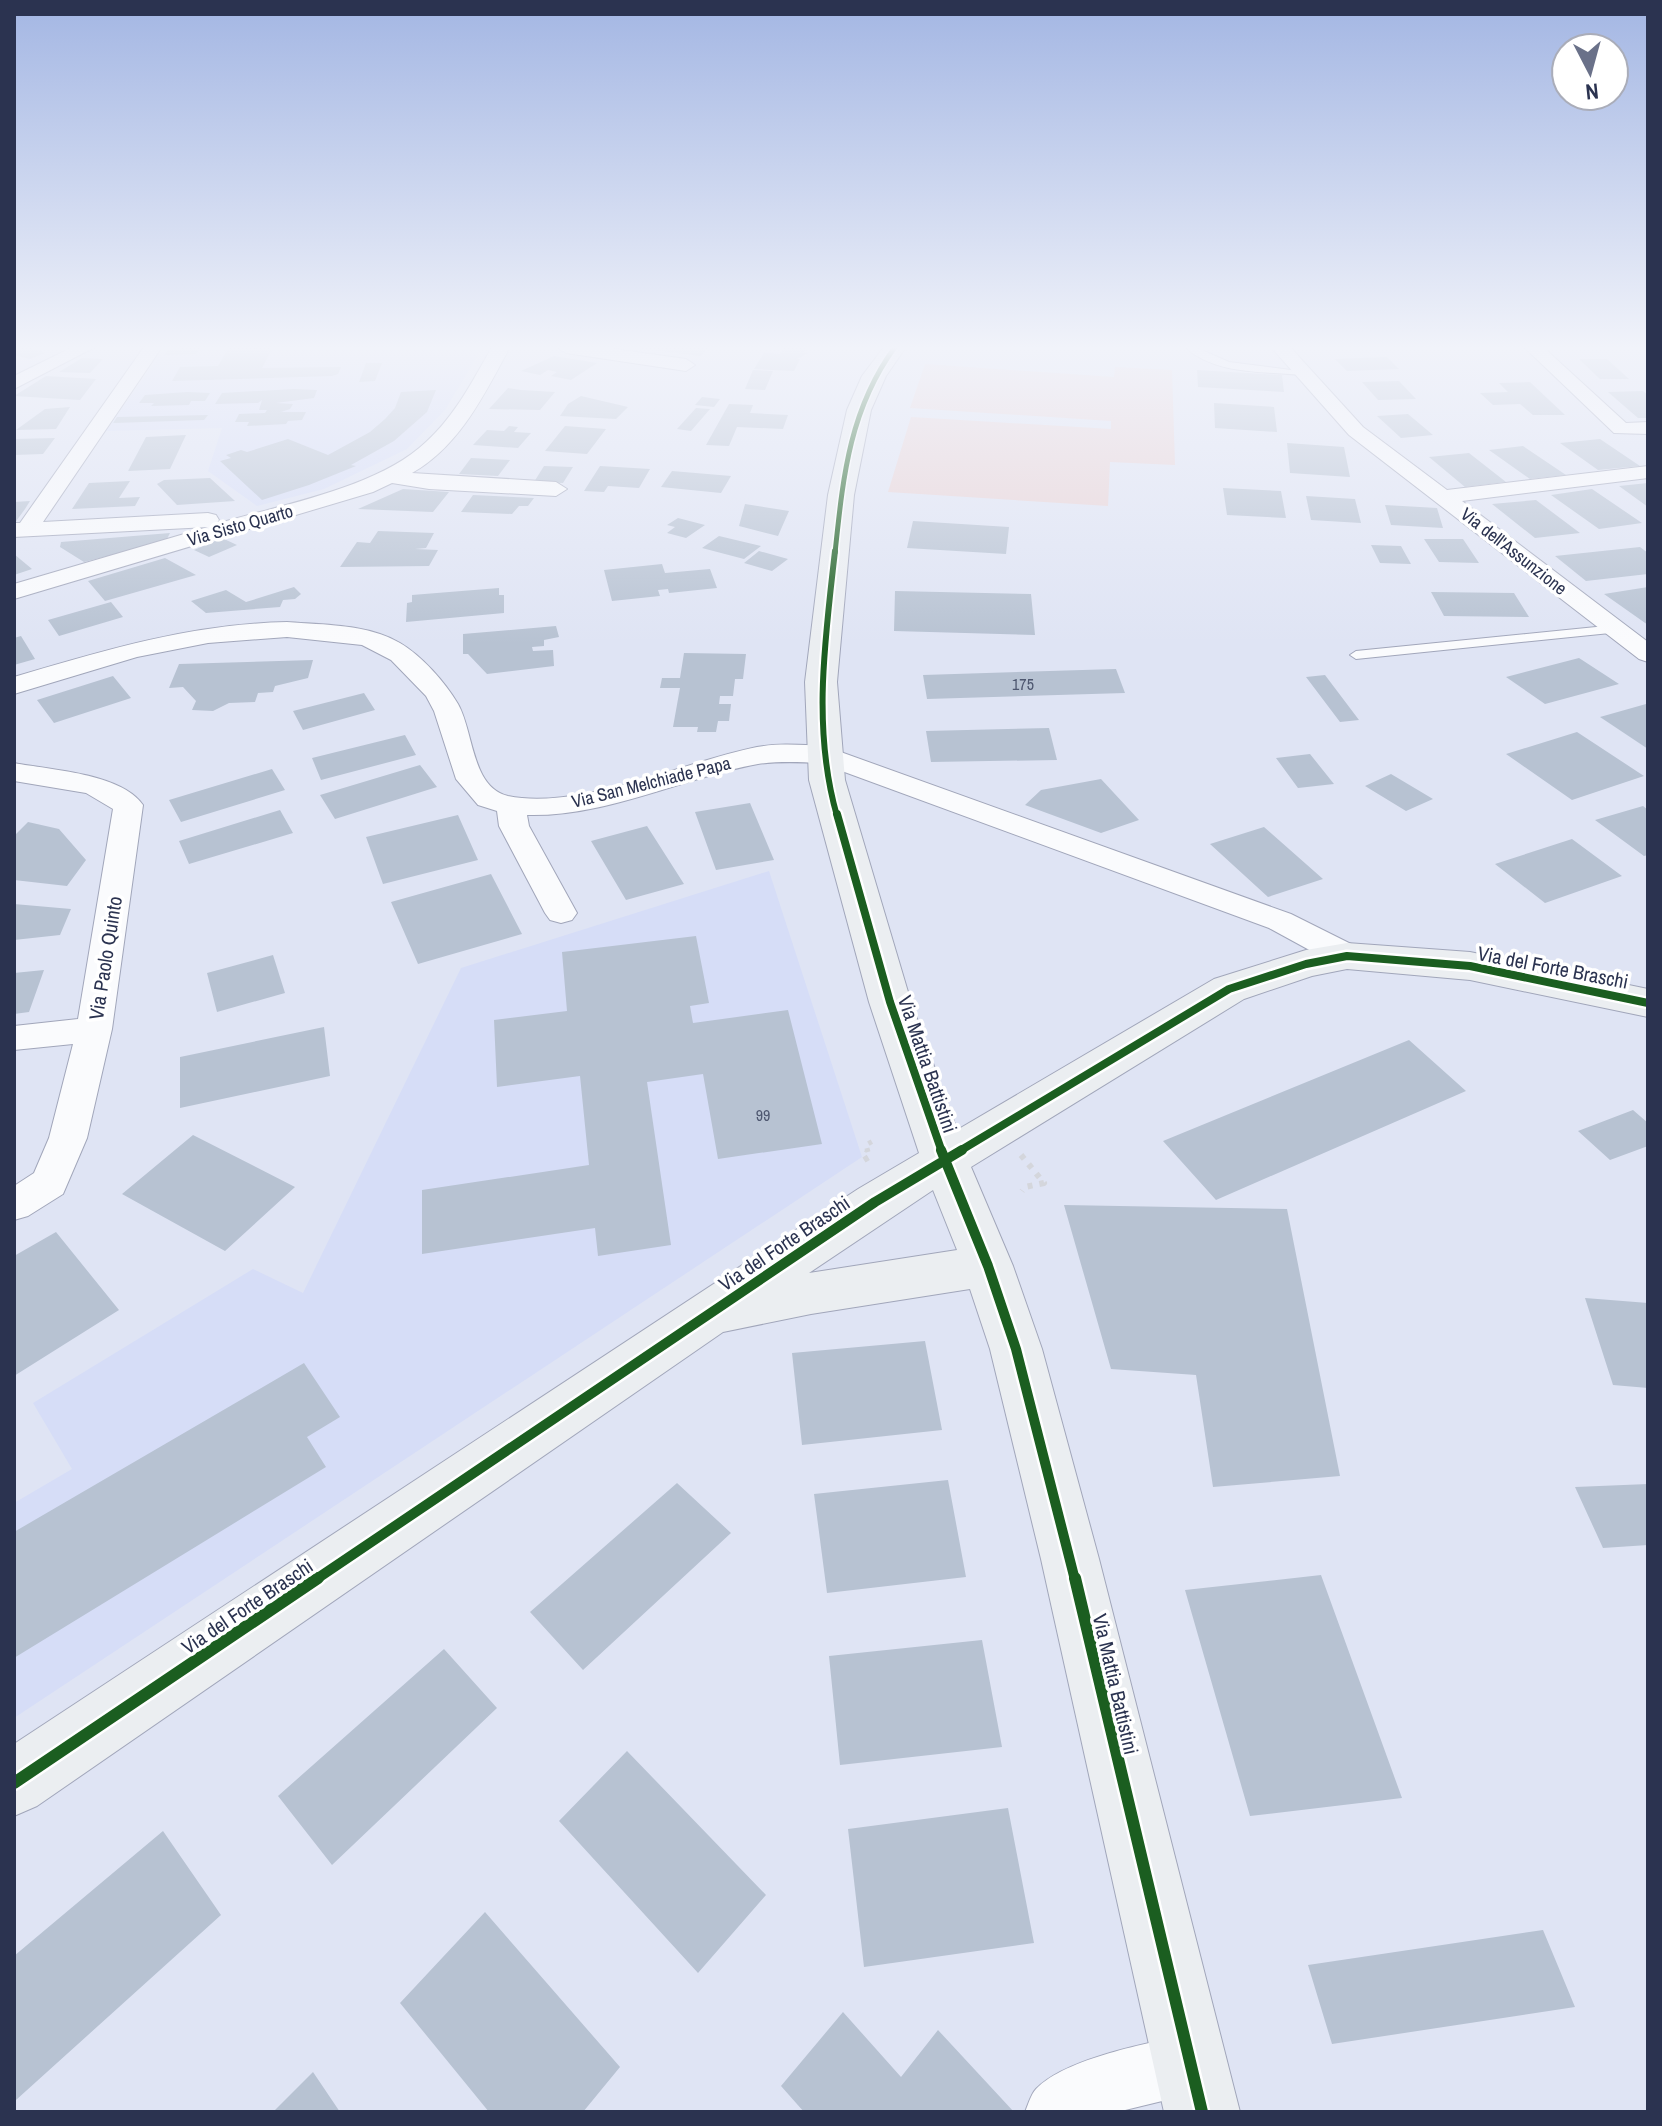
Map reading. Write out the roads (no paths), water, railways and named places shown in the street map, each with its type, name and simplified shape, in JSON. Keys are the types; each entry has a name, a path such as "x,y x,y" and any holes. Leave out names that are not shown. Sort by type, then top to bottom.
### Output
{"main road":[{"name":"Via Mattia Battistini","path":"850,446 821,682 824,755 844,848 890,1002 944,1159 988,1266 1016,1349 1197,2088"},
{"name":"Via del Forte Braschi","path":"14,1783 700,1319 944,1159 1229,989 1265,975 1347,956 1470,966 1648,1003"},
{"name":"Via del Forte Braschi","path":"700,1319 811,1293 988,1266"}],"street":[{"path":"20,529 80,446"},
{"name":"Via Sisto Quarto","path":"14,592 365,487 419,460 434,446"},
{"name":"Via dell'Assunzione","path":"1378,446 1648,654"},
{"path":"1445,497 1648,472"},
{"path":"388,476 429,482 556,489"},
{"path":"20,529 213,520 254,521"},
{"path":"20,529 77,572"},
{"name":"Via San Melchiade Papa","path":"14,686 192,636 292,630 372,641 401,656 440,696 455,729 466,774 476,790 495,802 538,806 587,799 762,755 824,755 1280,921 1347,956"},
{"name":"Via Paolo Quinto","path":"14,772 94,786 128,805 94,1029 68,1138 49,1183 14,1205"},
{"path":"511,805 514,826 561,913"},
{"path":"14,1038 94,1029"},
{"path":"1056,2112 1087,2091 1109,2081 1197,2088"}],"lane":[{"path":"1356,655 1616,629"}]}
